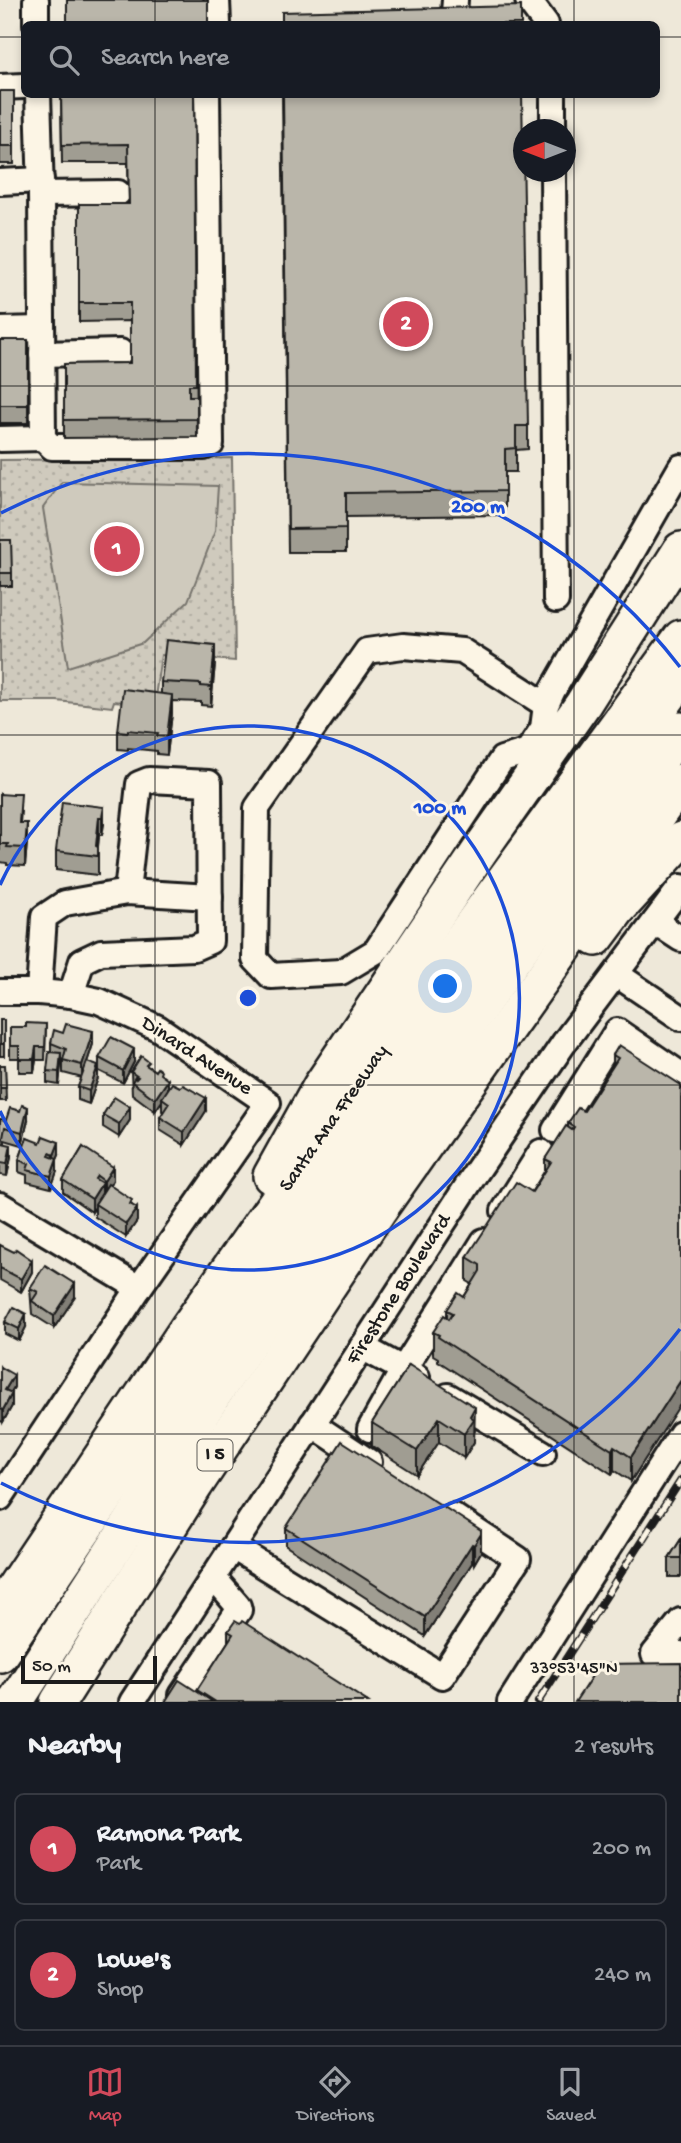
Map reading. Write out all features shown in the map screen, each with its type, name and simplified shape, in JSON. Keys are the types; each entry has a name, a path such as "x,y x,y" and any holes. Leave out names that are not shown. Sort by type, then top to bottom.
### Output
{"highway":[{"path":"187,1329 321,1086 481,849 583,704 681,550"},
{"name":"Santa Ana Freeway","path":"0,1609 187,1329 478,916 681,638"},
{"path":"0,1654 296,1217 681,679"},
{"path":"15,1702 212,1397 348,1197 512,961 681,730"},
{"name":"I 5","path":"58,1702 195,1485 378,1211 681,782"},
{"path":"378,1211 500,1069 617,910 681,840"}],"street":[{"path":"36,0 36,21"},
{"path":"217,0 218,21"},
{"path":"528,0 544,21"},
{"path":"0,87 21,86"},
{"path":"38,98 43,439"},
{"path":"0,439 43,439 52,447 204,447 211,444 207,98"},
{"path":"553,98 553,119"},
{"path":"0,181 118,193"},
{"path":"553,182 556,600"},
{"path":"0,330 41,329"},
{"path":"42,355 120,352"},
{"path":"546,705 462,651 403,646 367,651 257,808 255,959 271,975 341,972 376,951 502,758 527,751 543,728 546,705 681,467"},
{"path":"71,995 82,961 101,952 194,948 210,941 209,783 149,780 139,784 127,892"},
{"name":"Firestone Boulevard","path":"132,1702 475,1174 588,1011 681,887"},
{"path":"39,992 44,917 65,903 127,892 210,897"},
{"path":"655,922 680,936"},
{"path":"615,974 681,1018"},
{"name":"Dinard Avenue","path":"0,992 39,992 99,1001 158,1028 268,1103 139,1288"},
{"path":"588,1011 681,1075"},
{"path":"555,1130 617,1031"},
{"path":"369,1429 403,1370 541,1152"},
{"path":"0,1205 139,1288 3,1486"},
{"path":"362,1347 543,1454"},
{"path":"312,1424 384,1471"},
{"path":"510,1702 681,1434"},
{"path":"233,1546 442,1676 518,1559 429,1500"},
{"path":"182,1695 239,1610 213,1577"},
{"path":"681,1621 654,1654 681,1654"}],"shaded area":[{"path":"232,458 235,661 161,655 154,705 114,701 112,707 57,701 0,701 0,460"},
{"path":"62,482 218,486 215,531 188,601 143,643 68,667 43,508"}],"building":[{"path":"67,0 208,0 208,21 67,21"},
{"path":"521,6 521,21 282,21 282,12"},
{"path":"0,91 14,91 14,146 0,146"},
{"path":"61,98 194,98 196,385 189,385 189,396 197,396 197,419 64,420 64,364 130,363 130,303 79,303 79,204 129,204 128,144 62,145"},
{"path":"283,98 522,98 522,119 513,119 513,182 524,182 528,426 516,426 516,448 505,449 505,491 346,493 346,528 288,529"},
{"path":"0,340 28,340 28,405 0,405"},
{"path":"0,540 11,540 12,573 0,573"},
{"path":"166,640 215,645 211,687 161,682"},
{"path":"123,689 172,695 167,737 157,736 158,733 118,731"},
{"path":"21,793 19,823 27,823 25,848 0,844 0,794"},
{"path":"62,802 104,807 102,817 99,817 96,846 98,856 56,851"},
{"path":"0,1020 4,1020 4,1044 0,1044"},
{"path":"26,1023 46,1024 45,1047 36,1047 34,1059 19,1059 19,1046 10,1046 10,1027 26,1027"},
{"path":"66,1024 93,1031 82,1065 63,1060 66,1049 51,1043 54,1030 63,1033"},
{"path":"111,1037 134,1049 123,1071 99,1058"},
{"path":"619,1045 681,1085 681,1380 631,1457 614,1446 612,1450 433,1332 444,1315 449,1319 453,1313 447,1310 458,1293 464,1297 480,1271 480,1265 467,1257 516,1182 532,1192 551,1162 545,1159 566,1126 572,1130 574,1127 568,1123 578,1108 584,1111 618,1058 613,1055"},
{"path":"49,1052 61,1053 59,1072 47,1071"},
{"path":"141,1056 149,1062 146,1065 155,1071 157,1068 168,1080 155,1099 132,1082 138,1077 131,1072"},
{"path":"87,1062 98,1066 89,1091 78,1087"},
{"path":"0,1065 5,1065 6,1088 0,1088"},
{"path":"172,1083 180,1087 183,1085 206,1098 184,1132 160,1117 169,1103 162,1098"},
{"path":"114,1097 130,1107 119,1124 103,1115"},
{"path":"22,1105 28,1107 22,1132 5,1127 2,1143 11,1145 7,1164 0,1163 0,1119 6,1120 10,1108 20,1111"},
{"path":"43,1136 59,1142 54,1155 50,1153 49,1156 57,1159 51,1176 27,1170 29,1164 19,1160 27,1138 40,1143"},
{"path":"83,1147 113,1167 104,1181 97,1176 95,1179 102,1183 92,1199 63,1180"},
{"path":"108,1184 132,1200 130,1204 137,1208 126,1224 95,1204"},
{"path":"0,1245 14,1252 16,1249 32,1260 21,1279 0,1268"},
{"path":"45,1265 75,1284 54,1316 32,1301 38,1292 30,1288"},
{"path":"13,1307 26,1314 19,1329 5,1322"},
{"path":"409,1365 475,1407 470,1416 474,1419 464,1434 439,1418 417,1451 372,1423"},
{"path":"0,1367 14,1375 5,1390 12,1393 3,1410 0,1409"},
{"path":"342,1441 481,1531 425,1617 286,1528"},
{"path":"681,1539 681,1558 669,1558"},
{"path":"235,1621 240,1624 242,1621 368,1702 216,1702 197,1690 233,1634 228,1631"},
{"path":"681,1663 681,1702 575,1702 600,1664"},
{"path":"179,1680 213,1702 165,1702"}],"railway":[{"path":"538,1702 681,1480"}],"place":[{"name":"Lowe's","path":"406,324"},
{"name":"Ramona Park","path":"117,549"}]}
